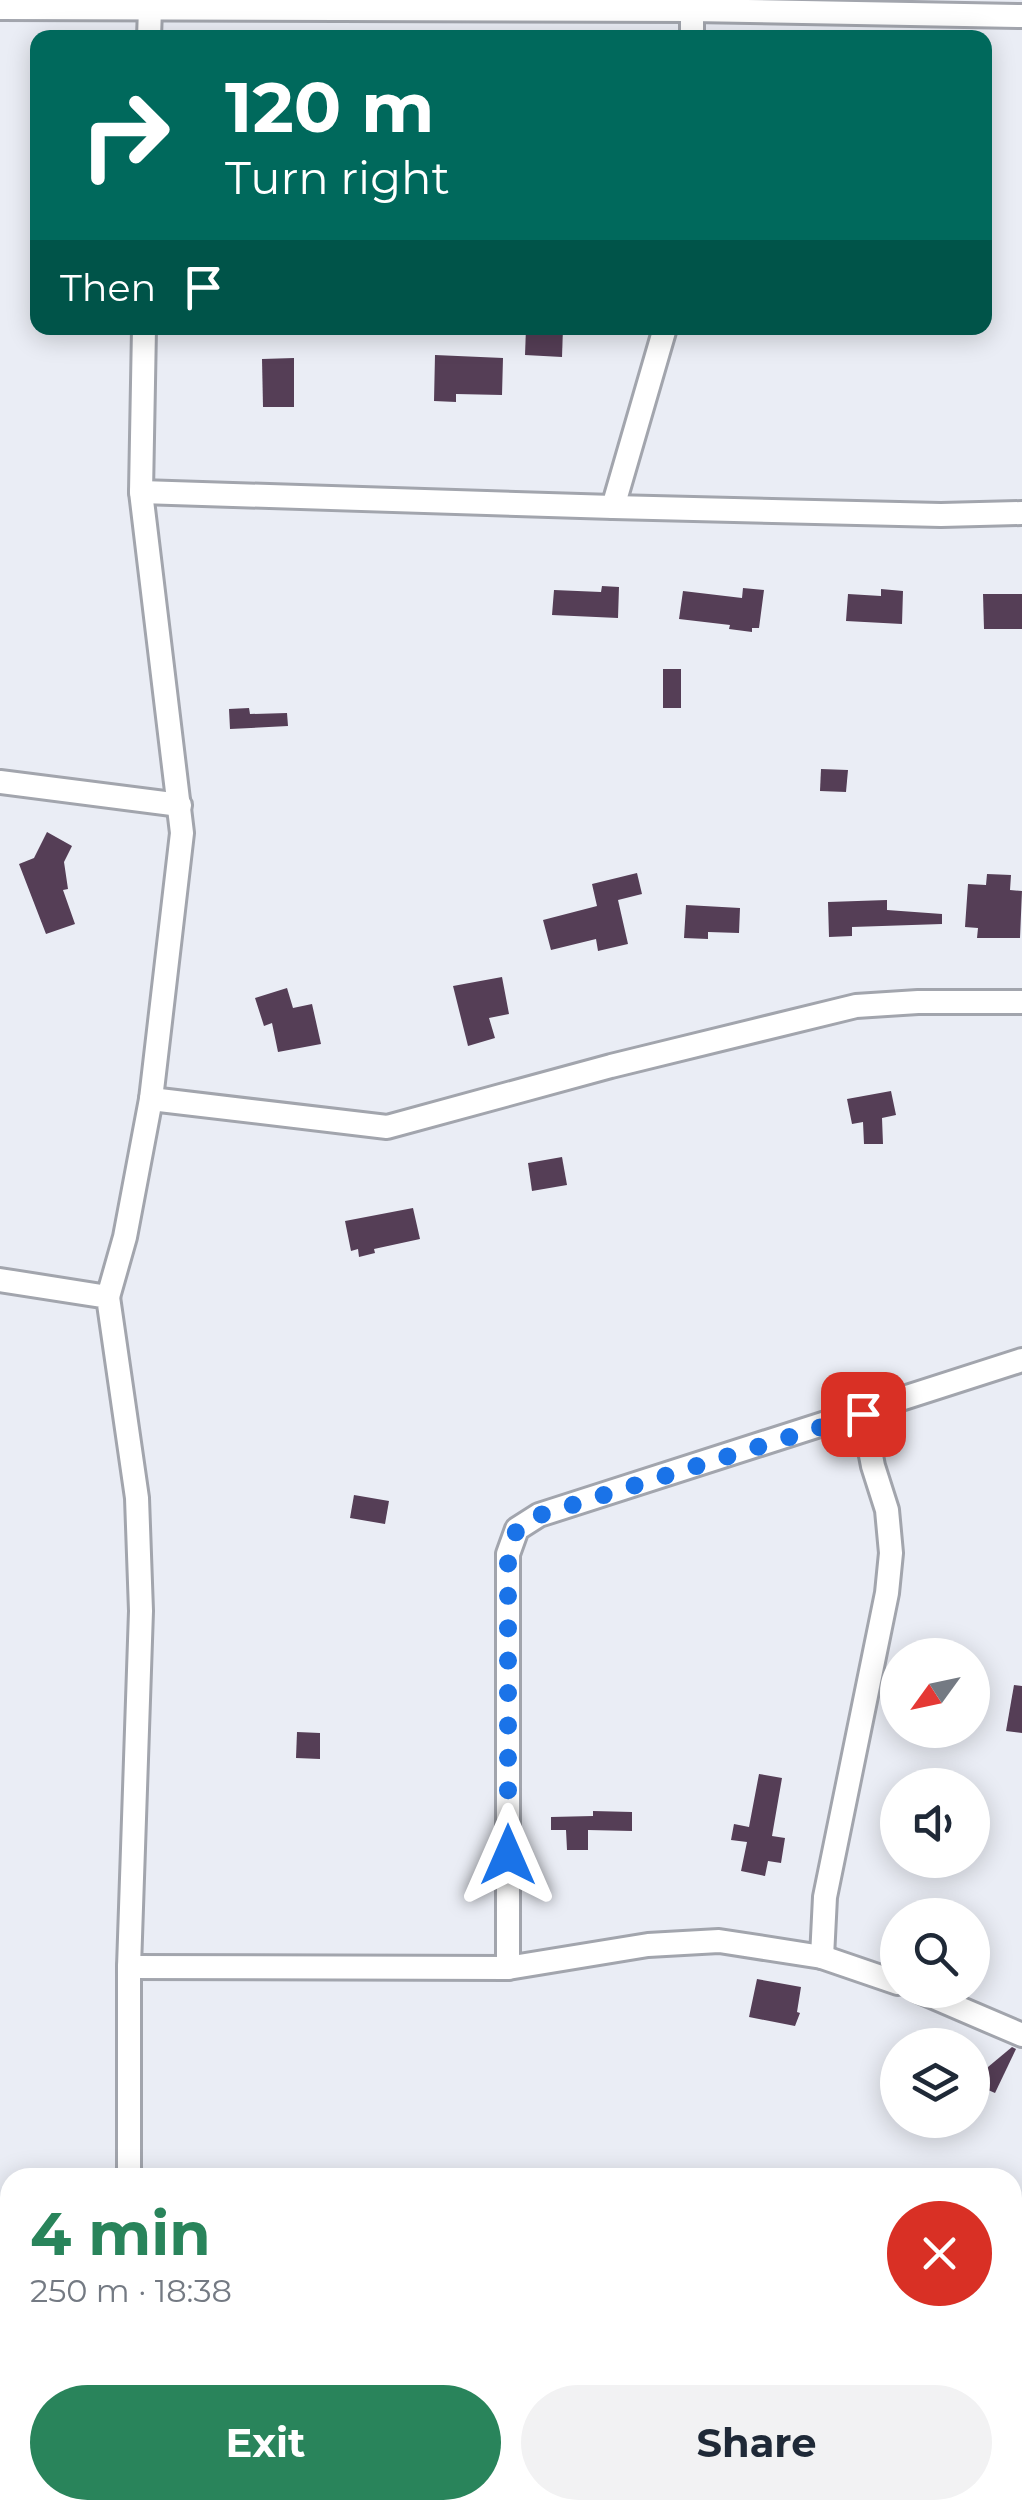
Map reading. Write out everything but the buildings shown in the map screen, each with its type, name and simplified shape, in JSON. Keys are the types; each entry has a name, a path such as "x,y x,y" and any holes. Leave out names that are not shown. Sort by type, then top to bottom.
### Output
{"street":[{"path":"0,8 692,5 1022,16"},
{"path":"149,30 150,8"},
{"path":"129,2168 130,1967 141,1610 137,1498 108,1298 125,1237 151,1099 182,833 142,492 144,335"},
{"path":"613,507 663,335"},
{"path":"142,492 941,515 1022,513"},
{"path":"0,782 180,805"},
{"path":"151,1099 387,1127 610,1066 856,1006 1022,1002"},
{"path":"0,1280 108,1298"},
{"path":"508,1968 508,1554 517,1529 540,1515 1022,1360"},
{"path":"822,1957 825,1897 892,1553 888,1510 873,1466 863,1414"},
{"path":"130,1967 508,1968 648,1945 719,1941 822,1957 880,1977"},
{"path":"959,2008 1022,2035"}],"route":[{"path":"508,1855 508,1554 517,1529 540,1515 863,1414"}]}
